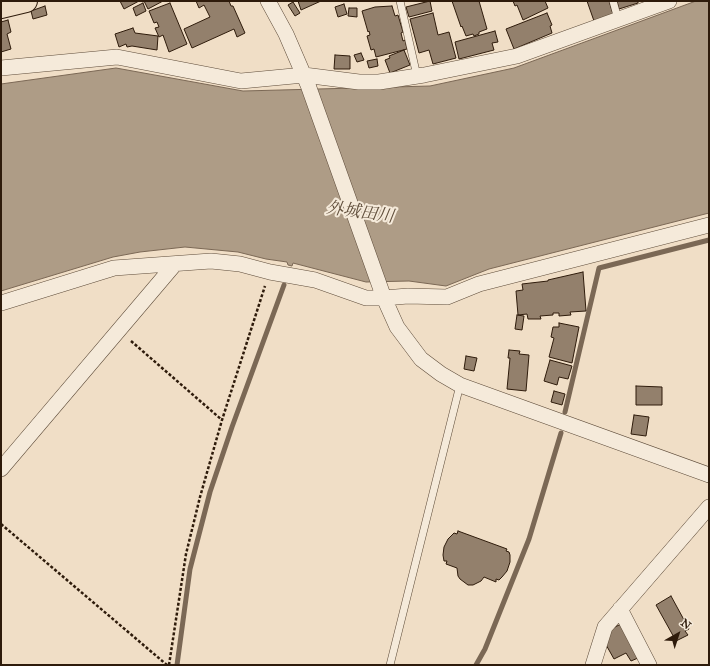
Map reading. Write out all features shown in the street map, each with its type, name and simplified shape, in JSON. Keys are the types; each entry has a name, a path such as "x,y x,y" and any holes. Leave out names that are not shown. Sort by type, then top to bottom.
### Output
{"main road":[{"path":"1,6 26,1"}],"street":[{"path":"268,1 286,34 306,80 382,294 397,327 421,359 441,374 460,385 709,475"},
{"path":"1,68 116,57 241,81 306,80 378,82 417,76 517,56 669,1"},
{"path":"1,303 114,268 212,261 240,264 270,272 315,280 366,298 382,294 446,297 479,284 709,224"},
{"path":"1,469 175,264"},
{"path":"593,665 605,627 709,507"},
{"path":"620,609 649,665"}],"lane":[{"path":"404,1 400,1 417,76"},
{"path":"613,1 618,19"},
{"path":"390,665 460,385"}],"path":[{"path":"168,665 186,554 200,497 222,420 270,272"},
{"path":"119,330 222,420"},
{"path":"1,524 168,665"}],"water":[{"name":"外城田川","path":"696,1 709,1 709,213 489,269 446,286 409,281 366,282 293,263 292,266 288,265 287,262 266,259 238,252 185,247 140,252 113,257 1,291 1,84 116,68 243,91 430,86 514,68"}],"building":[{"path":"120,1 139,1 124,9"},
{"path":"144,1 163,1 148,9"},
{"path":"196,1 229,1 231,6 233,6 245,33 237,37 234,29 192,48 184,29 210,17 204,5 199,8"},
{"path":"298,1 321,1 301,10"},
{"path":"430,1 432,11 409,17 406,7"},
{"path":"452,1 479,1 487,29 474,36 473,34 466,36 462,26 461,27"},
{"path":"513,1 545,1 548,8 523,20 517,5 515,6"},
{"path":"587,1 609,1 613,14 594,21"},
{"path":"617,1 638,1 638,3 619,9"},
{"path":"293,2 300,13 295,16 288,5"},
{"path":"143,3 146,11 136,16 133,8"},
{"path":"170,3 187,44 169,52 163,35 159,37 155,28 159,27 157,22 154,23 149,11"},
{"path":"344,4 347,14 338,17 335,7"},
{"path":"45,6 47,15 33,19 31,11"},
{"path":"392,6 395,16 398,15 403,32 401,33 403,41 405,40 407,49 376,57 374,49 371,50 367,36 370,35 362,11 375,7"},
{"path":"349,8 357,8 357,17 348,16"},
{"path":"433,13 438,35 449,32 456,58 433,64 429,50 419,53 410,19"},
{"path":"547,13 552,25 550,26 552,33 514,49 506,29"},
{"path":"8,20 11,32 7,34 11,49 1,52 1,22"},
{"path":"133,28 135,33 158,36 157,50 132,46 127,47 126,44 119,47 115,34"},
{"path":"495,31 498,42 492,43 494,50 459,59 455,42"},
{"path":"404,50 410,65 390,73 385,60 390,58 389,56"},
{"path":"361,53 364,60 357,62 354,55"},
{"path":"335,55 350,56 350,69 334,69"},
{"path":"377,59 378,66 369,68 367,61"},
{"path":"583,272 586,311 570,312 571,315 559,316 559,313 553,313 553,315 540,316 541,319 528,319 527,314 518,315 516,291 523,290 522,284 548,281"},
{"path":"517,315 524,316 522,330 515,329"},
{"path":"559,323 579,327 572,363 549,357 554,338 551,337 553,327 559,327"},
{"path":"509,350 520,351 519,354 529,355 526,391 507,389 510,358 508,358"},
{"path":"466,356 477,358 474,371 464,369"},
{"path":"550,360 572,366 568,379 559,377 557,385 544,381"},
{"path":"636,386 662,387 662,405 636,405"},
{"path":"554,391 565,394 562,405 551,402"},
{"path":"634,415 649,417 646,436 631,434"},
{"path":"458,531 507,549 506,551 509,552 510,555 510,562 507,571 499,580 496,579 496,582 484,577 481,581 473,585 468,585 458,576 457,568 446,564 447,561 444,561 443,555 444,547 448,539 454,533 457,534"},
{"path":"671,596 689,629 685,631 688,635 676,641 656,605"},
{"path":"621,624 638,658 631,661 626,653 614,659 605,643 609,630"}],"waterway":[{"path":"565,412 599,268 709,240"},
{"path":"177,665 190,569 210,492 284,285"},
{"path":"476,665 485,649 529,539 561,433"}]}
